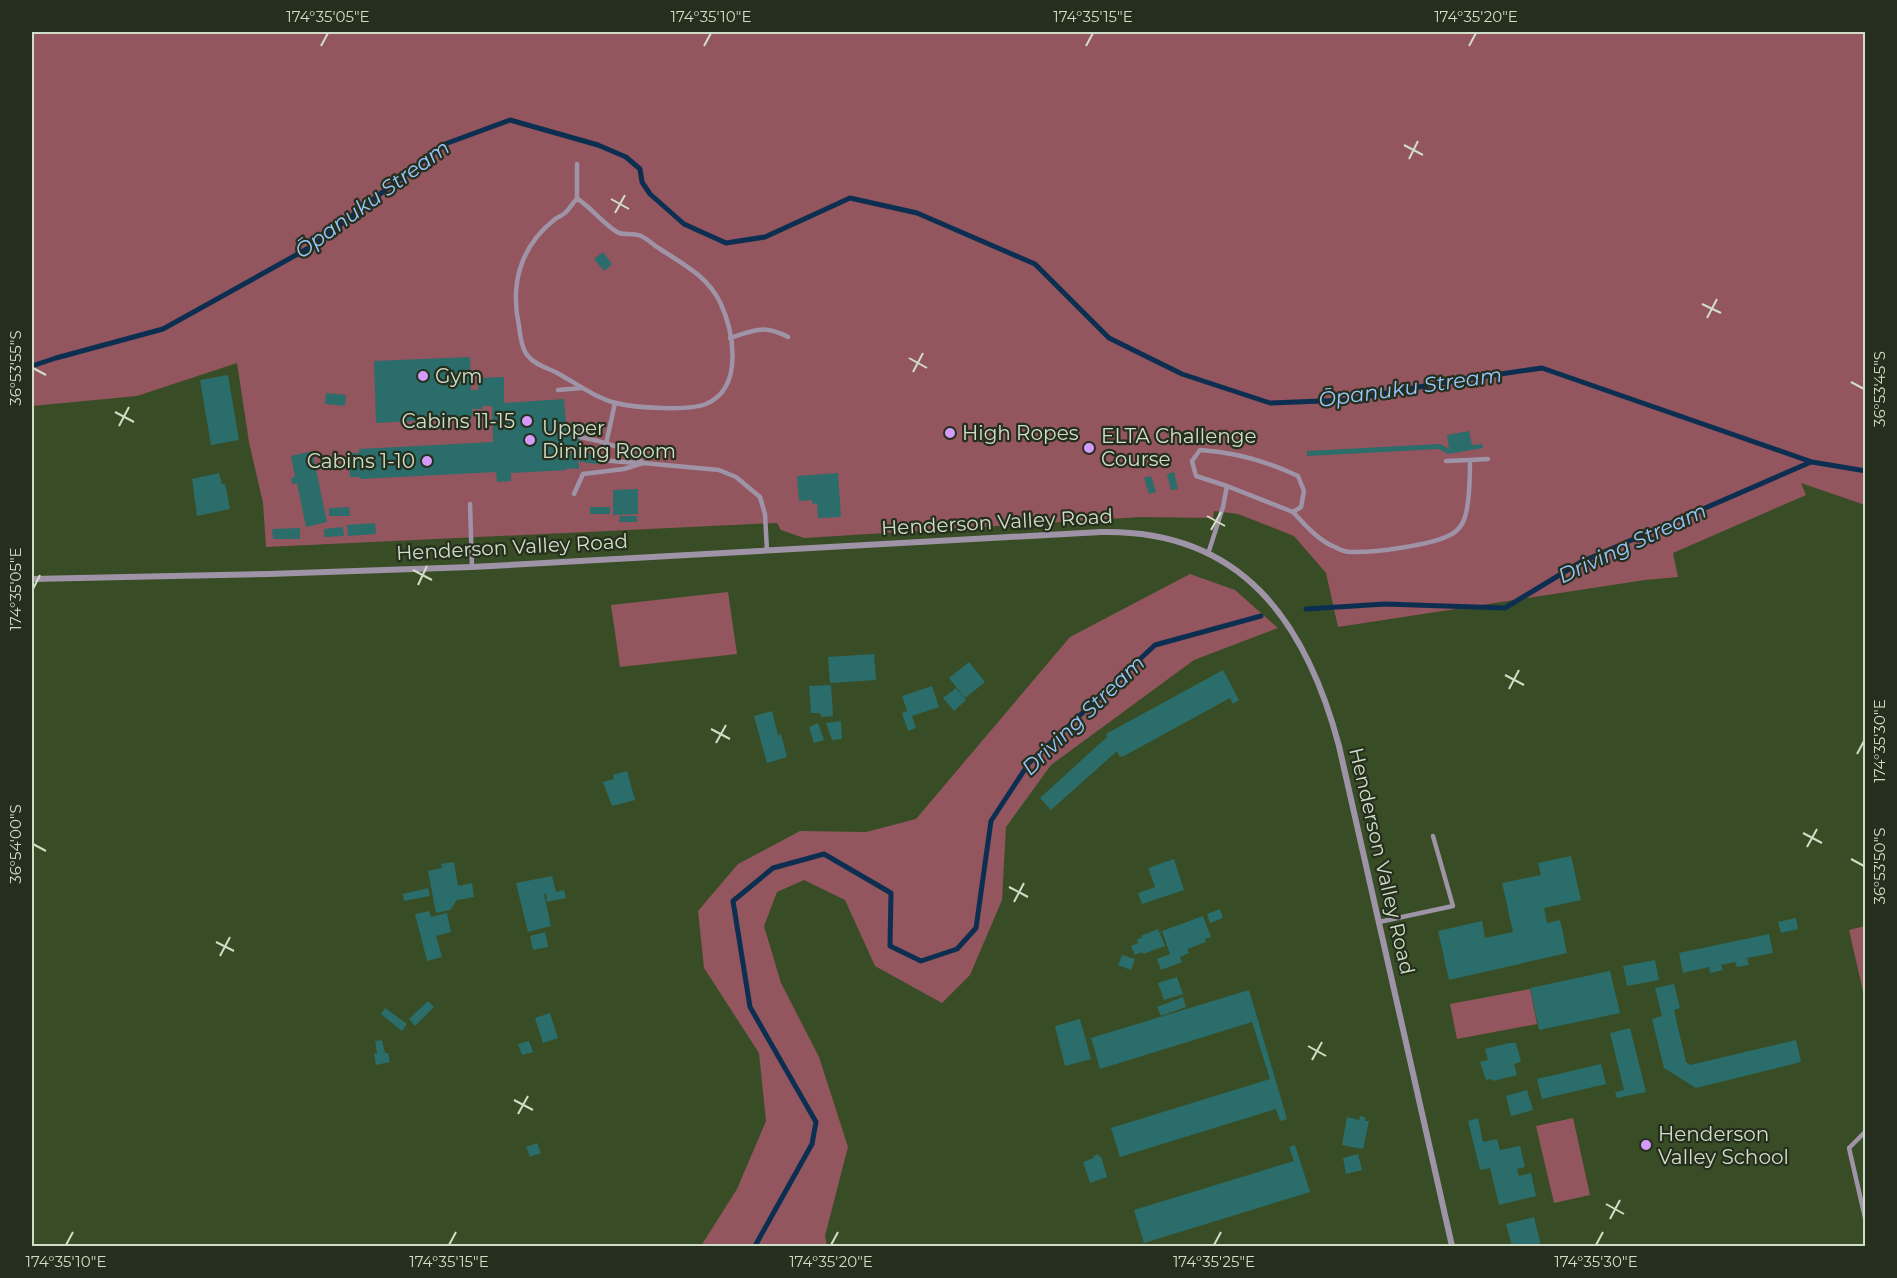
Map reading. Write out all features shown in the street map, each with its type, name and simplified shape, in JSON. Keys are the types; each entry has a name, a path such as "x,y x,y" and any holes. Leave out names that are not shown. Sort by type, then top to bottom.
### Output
{"street":[{"name":"Henderson Valley Road","path":"32,579 472,567 1074,532 1126,531 1178,543 1208,554 1227,564 1265,596 1301,644 1323,694 1337,738 1452,1246"}],"lane":[{"path":"577,164 577,199 566,213 546,228 527,251 520,264 517,278 516,312 526,355 582,388 615,403 675,408 695,407 712,401 726,387 733,358 723,309 715,292 690,267 641,237 630,233 619,233 577,199"},
{"path":"730,338 757,329 775,330 788,337"},
{"path":"558,390 582,388"},
{"path":"606,444 615,403"},
{"path":"580,437 593,439 632,454 643,463"},
{"path":"1293,512 1302,507 1304,491 1298,476 1275,465 1245,456 1200,450 1192,461 1196,477 1227,486 1293,512 1307,527 1332,547 1350,552 1383,551 1438,540 1457,531 1463,522 1470,479 1470,460"},
{"path":"1446,461 1488,459"},
{"path":"599,460 719,470 736,477 760,497 765,514 767,551"},
{"path":"574,494 583,474 624,469 643,463"},
{"path":"1208,554 1227,486"},
{"path":"470,504 472,567"},
{"path":"1379,922 1453,906 1433,836"},
{"path":"1866,1131 1849,1148 1866,1222"}],"shaded area":[{"path":"32,32 1865,32 1865,505 1801,483 1806,495 1673,553 1678,577 1645,580 1338,627 1326,573 1294,536 1238,514 1214,511 1213,518 1141,517 804,538 781,530 777,523 266,547 263,503 249,442 237,363 137,396 32,406"},
{"path":"1190,574 1235,590 1278,628 1194,660 1051,765 1006,827 1002,900 970,975 942,1003 875,966 845,900 804,880 777,892 764,926 781,983 819,1057 848,1147 825,1236 827,1246 701,1246 737,1189 766,1121 759,1053 704,968 698,911 738,864 800,831 866,832 916,819 1070,637"},
{"path":"728,592 737,654 620,667 611,605"},
{"path":"1866,926 1865,1000 1849,930"},
{"path":"1530,989 1537,1024 1457,1039 1450,1004"},
{"path":"1573,1118 1590,1195 1554,1203 1536,1126"}],"building":[{"path":"603,252 612,264 604,271 594,259"},
{"path":"470,357 471,390 478,390 478,378 504,377 504,403 564,399 566,423 579,423 579,451 570,451 570,453 578,452 579,469 511,473 511,481 497,482 496,472 360,479 360,477 350,477 349,453 359,453 359,449 493,442 492,406 472,409 472,418 376,423 374,361"},
{"path":"228,375 239,440 211,445 200,380"},
{"path":"326,393 346,395 345,406 325,404"},
{"path":"1469,431 1472,445 1482,444 1483,448 1448,454 1439,449 1307,456 1307,451 1440,444 1449,449 1447,435"},
{"path":"312,451 327,522 306,527 297,483 292,484 291,478 295,477 291,456"},
{"path":"581,453 600,455 598,464 580,462"},
{"path":"1174,472 1178,489 1171,490 1167,474"},
{"path":"219,473 222,484 225,484 230,509 197,516 192,479"},
{"path":"838,473 841,517 818,518 817,503 812,504 812,500 799,501 797,476"},
{"path":"1151,476 1156,492 1149,494 1144,478"},
{"path":"638,489 638,514 613,515 613,490"},
{"path":"349,507 350,516 329,516 329,508"},
{"path":"590,507 610,507 610,514 590,514"},
{"path":"620,516 637,516 637,522 619,522"},
{"path":"375,523 376,534 348,536 347,525"},
{"path":"343,527 344,536 324,537 324,529"},
{"path":"300,528 300,539 273,539 272,529"},
{"path":"874,654 876,680 830,683 828,657"},
{"path":"969,662 985,682 965,698 949,678"},
{"path":"1223,670 1239,700 1233,704 1230,698 1124,756 1120,757 1117,751 1051,810 1040,798 1107,737 1106,734"},
{"path":"831,685 833,716 821,717 820,713 811,713 809,686"},
{"path":"932,686 939,707 912,716 916,728 908,731 902,713 907,711 902,696"},
{"path":"956,688 966,700 954,711 943,698"},
{"path":"772,711 787,757 767,763 754,716"},
{"path":"841,721 842,739 832,740 826,723"},
{"path":"818,723 824,740 814,743 809,727"},
{"path":"627,771 635,800 612,806 603,782 614,779 613,775"},
{"path":"1571,856 1581,900 1544,908 1547,923 1560,920 1567,953 1449,980 1438,931 1482,921 1485,938 1513,932 1502,883 1541,875 1538,863"},
{"path":"1174,859 1184,890 1142,904 1138,893 1155,887 1148,868"},
{"path":"454,862 458,886 472,883 474,897 457,900 450,910 436,913 428,871 442,868 441,864"},
{"path":"552,876 556,892 564,890 566,898 547,902 546,894 544,894 551,926 528,932 516,883"},
{"path":"428,888 430,896 404,901 403,894"},
{"path":"1220,909 1223,918 1210,923 1207,914"},
{"path":"429,911 431,917 447,913 451,932 436,936 442,957 427,961 415,914"},
{"path":"1203,916 1211,937 1205,939 1206,942 1187,949 1189,953 1180,957 1182,962 1161,970 1157,959 1170,954 1162,931"},
{"path":"1796,918 1798,929 1781,933 1778,922"},
{"path":"1158,929 1165,946 1135,955 1131,946 1138,943 1137,939"},
{"path":"545,932 548,947 533,950 530,936"},
{"path":"1769,934 1773,953 1747,958 1749,965 1737,967 1735,962 1721,965 1723,970 1710,973 1709,967 1683,973 1679,953"},
{"path":"1122,955 1135,959 1131,970 1118,965"},
{"path":"1655,960 1659,980 1627,986 1623,966"},
{"path":"1610,971 1620,1013 1539,1030 1530,988"},
{"path":"1177,977 1183,994 1164,1000 1158,983"},
{"path":"1674,984 1680,1008 1674,1010 1686,1062 1690,1065 1796,1040 1801,1062 1696,1088 1664,1068 1652,1019 1662,1016 1655,988"},
{"path":"1249,990 1287,1119 1280,1121 1276,1109 1120,1157 1111,1128 1270,1079 1252,1022 1100,1069 1091,1038"},
{"path":"1183,997 1186,1007 1161,1016 1157,1007"},
{"path":"428,1001 434,1007 415,1026 409,1019"},
{"path":"385,1008 407,1024 402,1031 381,1014"},
{"path":"550,1013 558,1038 543,1043 535,1018"},
{"path":"1080,1019 1091,1059 1065,1066 1055,1026"},
{"path":"1630,1028 1646,1092 1617,1098 1615,1092 1624,1090 1610,1033"},
{"path":"382,1040 390,1062 376,1065 375,1041"},
{"path":"529,1041 533,1052 522,1055 518,1044"},
{"path":"1516,1043 1521,1062 1514,1064 1517,1075 1493,1081 1492,1079 1486,1080 1480,1062 1488,1060 1485,1049"},
{"path":"1601,1064 1606,1084 1542,1099 1537,1079"},
{"path":"1527,1090 1533,1110 1511,1116 1506,1096"},
{"path":"1360,1116 1365,1117 1365,1121 1369,1121 1363,1149 1342,1145 1347,1117 1359,1120"},
{"path":"1478,1118 1483,1142 1497,1139 1500,1150 1520,1146 1525,1167 1517,1169 1519,1176 1531,1173 1536,1196 1499,1205 1490,1168 1480,1170 1468,1121"},
{"path":"537,1143 541,1153 530,1157 526,1147"},
{"path":"1295,1145 1310,1192 1144,1243 1134,1210 1294,1161 1289,1147"},
{"path":"1098,1154 1099,1157 1101,1156 1107,1177 1090,1183 1083,1162"},
{"path":"1358,1154 1362,1170 1346,1174 1343,1158"},
{"path":"1534,1217 1541,1246 1512,1246 1506,1224"}],"waterway":[{"name":"Ōpanuku Stream","path":"32,366 163,329 314,245 445,144 510,120 598,145 626,157 640,169 642,182 650,194 684,224 726,243 765,237 850,198 917,213 1035,264 1109,338 1182,374 1270,403 1348,400 1446,382 1542,368 1812,462 1866,471"},
{"name":"Driving Stream","path":"1306,609 1385,604 1505,608 1581,562 1811,462"},
{"name":"Driving Stream","path":"755,1246 812,1144 816,1122 750,1007 733,901 773,868 824,854 891,893 890,946 921,961 957,949 976,928 991,821 1029,763 1155,645 1261,616"}],"place":[{"name":"Gym","path":"423,376"},
{"name":"Cabins 11-15","path":"527,421"},
{"name":"High Ropes","path":"950,433"},
{"name":"Upper Dining Room","path":"530,440"},
{"name":"ELTA Challenge Course","path":"1089,448"},
{"name":"Cabins 1-10","path":"427,461"},
{"name":"Henderson Valley School","path":"1646,1145"}]}
